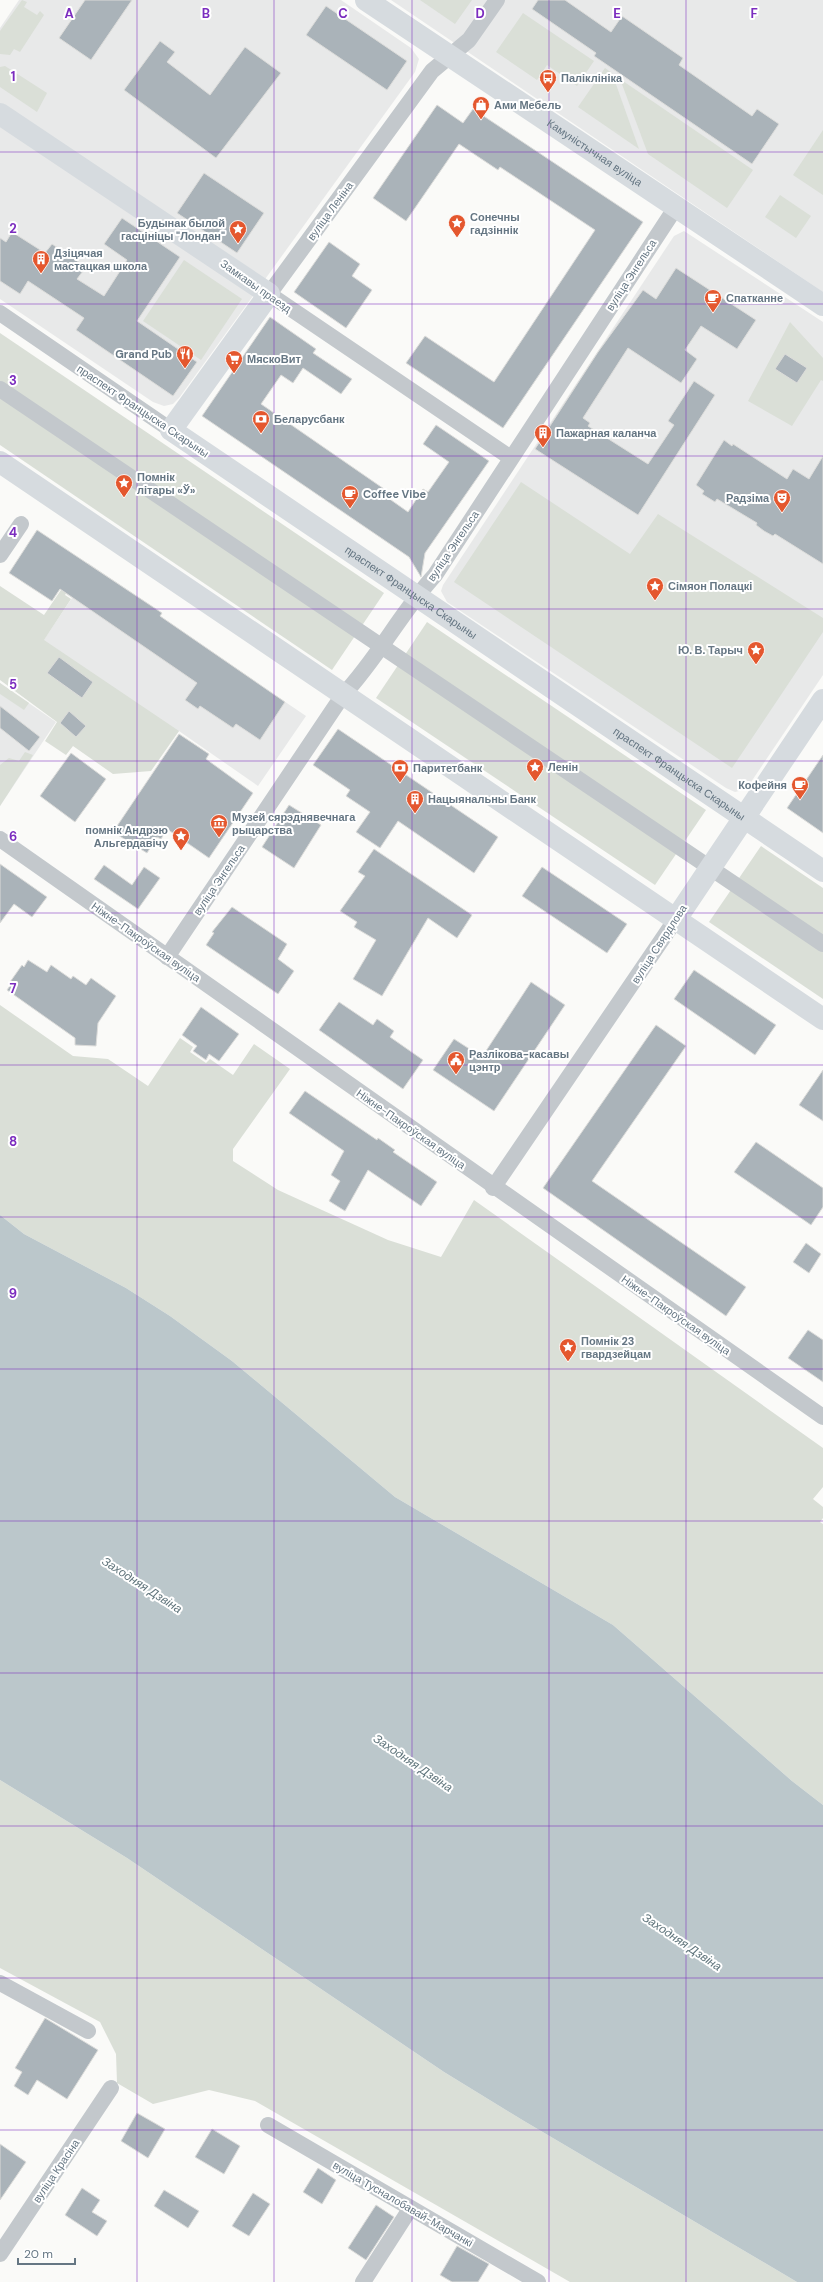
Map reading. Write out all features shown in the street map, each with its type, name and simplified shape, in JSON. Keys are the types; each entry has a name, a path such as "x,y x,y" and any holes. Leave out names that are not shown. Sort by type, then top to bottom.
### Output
{"street":[{"name":"Камуністычная вуліца","path":"366,0 449,57 823,305"},
{"name":"вуліца Леніна","path":"171,430 432,72 469,40 498,0"},
{"name":"Замкавы праезд","path":"0,114 511,458"},
{"name":"вуліца Энгельса","path":"167,957 343,695 362,674 415,597 435,575 676,207"},
{"name":"праспект Францыска Скарыны","path":"0,313 415,597 823,870"},
{"path":"0,389 823,944"},
{"path":"0,462 823,1019"},
{"path":"0,555 21,524"},
{"name":"вуліца Свярдлова","path":"493,1188 823,700"},
{"name":"Ніжне-Пакроўская вуліца","path":"0,839 493,1188 823,1417"},
{"path":"0,1983 88,2031"},
{"name":"вуліца Красіна","path":"0,2254 111,2088"},
{"name":"вуліца Тусналобавай-Марчанкі","path":"268,2126 410,2210 538,2282"},
{"path":"363,2282 410,2210"}],"shaded area":[{"path":"19,0 341,0 411,48 419,59 415,72 179,398 173,404 164,406 153,402 0,299 0,28"},
{"path":"22,0 27,2 24,7 37,15 40,11 44,15 20,52 14,49 10,55 0,54 0,31"},
{"path":"391,0 823,0 823,292 694,205"},
{"path":"420,0 472,0 455,24"},
{"path":"523,13 594,61 577,86 547,65 537,80 496,52"},
{"path":"5,66 47,93 37,112 0,87 0,67"},
{"path":"605,68 612,73 639,149 578,107"},
{"path":"620,79 753,170 727,208 648,154"},
{"path":"823,130 823,195 793,175"},
{"path":"780,195 811,216 796,238 765,217"},
{"path":"684,231 823,322 823,675 749,785 743,790 735,792 726,788 447,602 441,591 443,585 674,236"},
{"path":"184,260 242,299 201,360 143,321"},
{"path":"790,322 823,358 823,381 821,380 792,426 748,401"},
{"path":"0,333 384,593 332,670 0,445"},
{"path":"521,482 630,554 658,514 823,618 823,632 732,768 454,582"},
{"path":"88,563 162,613 160,617 306,716 258,786 179,731 153,763 22,672 72,598 66,594"},
{"path":"0,586 44,615 63,587 68,590 65,595 71,599 44,640 179,731 151,771 113,774 73,746 66,755 45,741 57,722 0,680"},
{"path":"427,622 706,810 655,885 376,698"},
{"path":"0,683 56,722 0,806"},
{"path":"0,683 29,703 24,710 0,694"},
{"path":"25,752 33,755 0,806 0,765 9,758 19,761"},
{"path":"761,846 823,888 823,999 709,922"},
{"path":"0,1005 73,1056 108,1059 148,1086 180,1038 193,1047 190,1052 206,1063 210,1059 233,1075 254,1044 290,1069 233,1149 233,1161 278,1190 388,1240 441,1257 474,1200 823,1448 823,1487 813,1499 823,1507 823,1518 820,1522 823,1524 823,1805 792,1781 613,1625 395,1497 232,1361 170,1316 126,1288 24,1234 0,1215"},
{"path":"0,1780 127,1858 444,2072 524,2121 797,2282 570,2282 255,2101 209,2090 153,2104 117,2083 116,2054 100,2022 0,1968"}],"water":[{"name":"Заходняя Дзвіна","path":"0,1215 24,1234 126,1288 170,1316 232,1361 395,1497 613,1625 792,1781 823,1805 823,2282 797,2282 524,2121 444,2072 127,1858 0,1780"}],"building":[{"path":"85,0 132,0 91,60 59,38"},
{"path":"538,0 565,0 611,32 622,16 683,58 679,65 752,116 757,109 779,124 752,164 594,56 596,53 532,9"},
{"path":"326,6 407,61 387,90 306,35"},
{"path":"160,41 175,52 167,62 210,95 245,47 281,73 216,158 124,90"},
{"path":"437,105 463,123 473,109 643,222 503,428 406,363 425,336 494,382 595,230 500,167 498,170 459,144 406,221 373,198"},
{"path":"204,173 264,213 237,253 177,213"},
{"path":"122,218 180,257 137,321 197,362 173,396 76,330 84,318 28,281 20,294 0,281 0,238 6,242 12,232 45,253 52,244 86,267 77,279 104,296 127,260 104,244"},
{"path":"329,242 360,264 352,276 372,290 346,328 294,292"},
{"path":"676,268 756,320 737,349 701,326 685,350 697,359 681,383 628,348 583,418 590,423 588,426 648,464 674,425 668,421 694,381 715,395 638,515 535,449 598,352 643,290 656,299"},
{"path":"270,317 316,349 313,353 352,379 341,394 303,368 293,383 281,375 261,404 387,491 384,495 408,512 423,489 428,492 449,462 423,444 436,425 489,461 425,553 421,577 409,557 202,416"},
{"path":"785,354 807,368 797,383 775,369"},
{"name":"Радзіма","path":"724,440 732,446 733,444 787,479 793,469 809,479 823,456 823,564 775,534 773,536 764,531 756,525 757,523 717,499 715,502 702,494 704,491 696,485"},
{"path":"37,530 162,613 160,616 285,702 260,740 236,724 233,728 200,706 198,709 185,700 197,683 60,589 52,601 9,573"},
{"path":"59,657 93,682 82,698 47,673"},
{"path":"0,706 40,737 29,751 0,728"},
{"path":"69,711 86,726 76,737 60,723"},
{"name":"Нацыянальны Банк","path":"338,729 498,837 474,873 398,821 380,848 356,832 370,812 346,796 350,790 313,765"},
{"path":"179,734 209,754 206,759 253,793 209,858 167,829 161,839 157,837 147,853 113,832"},
{"path":"71,753 106,779 75,822 40,796"},
{"path":"823,755 823,833 787,808"},
{"path":"289,805 321,825 294,868 262,847"},
{"path":"374,849 472,915 457,938 428,918 382,996 353,979 376,940 354,927 357,922 340,911 365,876 358,872"},
{"path":"0,864 47,897 32,917 14,904 0,923"},
{"path":"104,865 132,885 144,867 160,878 138,909 94,879"},
{"path":"542,867 627,924 607,953 522,896"},
{"path":"232,907 287,944 278,959 294,971 278,994 206,945 214,933 212,932"},
{"path":"28,960 47,972 51,965 71,979 73,976 86,985 91,978 116,996 98,1023 96,1046 75,1045 75,1038 7,990 12,983 10,982 22,965 24,967"},
{"path":"694,970 776,1025 755,1055 674,999"},
{"path":"531,982 565,1005 494,1111 433,1070 454,1039 482,1057"},
{"path":"339,1002 373,1025 377,1019 394,1031 390,1037 423,1060 403,1089 319,1030"},
{"path":"201,1007 239,1034 219,1061 209,1054 206,1060 193,1051 197,1046 182,1035"},
{"path":"656,1025 686,1046 592,1181 746,1287 726,1316 543,1188"},
{"path":"823,1070 823,1121 799,1105"},
{"path":"305,1091 377,1140 378,1138 395,1150 393,1152 437,1182 421,1206 368,1170 345,1211 329,1201 340,1181 331,1175 344,1151 289,1113"},
{"path":"756,1142 823,1188 823,1207 811,1225 734,1172"},
{"path":"806,1243 821,1254 809,1273 793,1262"},
{"path":"808,1330 823,1340 823,1382 788,1358"},
{"path":"45,2018 98,2050 67,2099 37,2080 28,2095 14,2086 22,2072 15,2068"},
{"path":"137,2113 165,2129 148,2158 121,2141"},
{"path":"212,2129 240,2146 224,2174 195,2157"},
{"path":"0,2144 26,2162 0,2200"},
{"path":"318,2168 336,2180 322,2204 303,2192"},
{"path":"82,2188 100,2200 92,2212 107,2221 97,2236 65,2215"},
{"path":"164,2190 199,2211 188,2228 154,2206"},
{"path":"253,2193 270,2204 249,2236 232,2226"},
{"path":"376,2205 394,2217 366,2260 348,2248"},
{"path":"457,2246 489,2264 478,2282 452,2282 440,2275"}],"place":[{"name":"Паліклініка","path":"548,93"},
{"name":"Ами Мебель","path":"481,120"},
{"name":"Сонечны гадзіннік","path":"457,238"},
{"name":"Будынак былой гасцініцы \"Лондан\"","path":"238,244"},
{"name":"Дзіцячая мастацкая школа","path":"41,274"},
{"name":"Спатканне","path":"713,313"},
{"name":"Grand Pub","path":"185,369"},
{"name":"МяскоВит","path":"234,374"},
{"name":"Беларусбанк","path":"261,434"},
{"name":"Пажарная каланча","path":"543,448"},
{"name":"Помнік літары «Ў»","path":"124,498"},
{"name":"Coffee Vibe","path":"350,509"},
{"name":"Радзіма","path":"782,513"},
{"name":"Сімяон Полацкі","path":"655,601"},
{"name":"Ю. В. Тарыч","path":"756,665"},
{"name":"Ленін","path":"535,782"},
{"name":"Паритетбанк","path":"400,783"},
{"name":"Кофейня","path":"800,800"},
{"name":"Нацыянальны Банк","path":"415,814"},
{"name":"Музей сярэднявечнага рыцарства","path":"219,838"},
{"name":"помнік Андрэю Альгердавічу","path":"181,851"},
{"name":"Разлікова-касавы цэнтр","path":"456,1075"},
{"name":"Помнік 23 гвардзейцам","path":"568,1362"}]}
